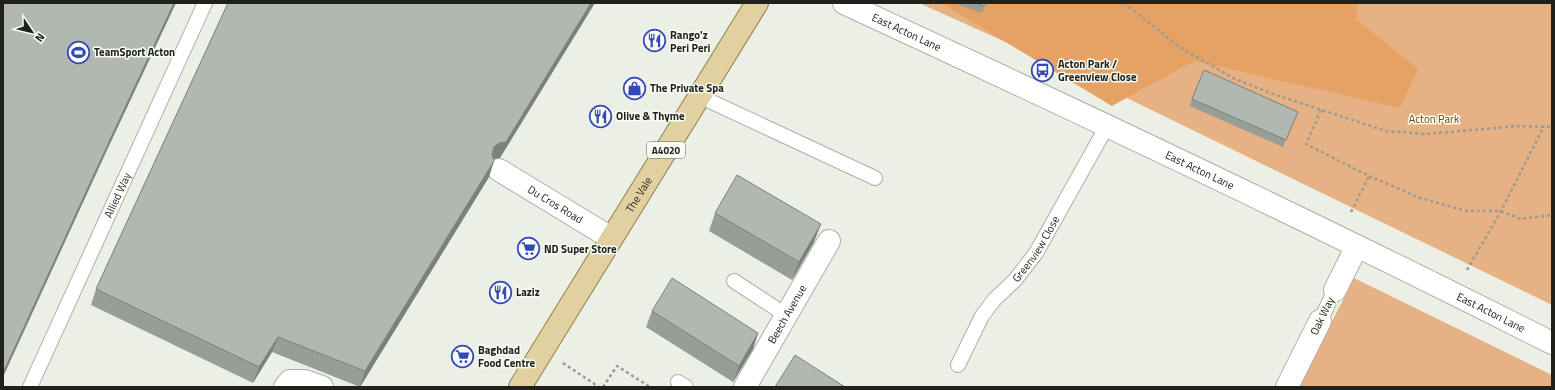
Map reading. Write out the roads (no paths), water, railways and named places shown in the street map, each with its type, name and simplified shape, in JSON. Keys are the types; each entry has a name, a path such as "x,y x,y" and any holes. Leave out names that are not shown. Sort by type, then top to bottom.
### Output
{"main road":[{"name":"The Vale","path":"520,387 757,3"}],"street":[{"name":"East Acton Lane","path":"844,3 1107,126 1357,246 1552,343"},
{"name":"Du Cros Road","path":"500,170 611,238"},
{"name":"Beech Avenue","path":"744,387 829,241"},
{"name":"Oak Way","path":"1335,290 1357,246"},
{"name":"Oak Way","path":"1287,387 1320,321"},
{"path":"287,384 305,381 322,387"}],"lane":[{"name":"Allied Way","path":"30,387 205,3"},
{"path":"699,96 875,178"},
{"name":"Greenview Close","path":"958,366 982,316 994,300 1015,280 1036,253 1107,126"},
{"path":"734,281 786,314"},
{"name":"Oak Way","path":"1320,321 1335,290"}],"place":[{"name":"Rango'z Peri Peri","path":"654,41"},
{"name":"TeamSport Acton","path":"78,52"},
{"name":"Acton Park / Greenview Close","path":"1042,70"},
{"name":"The Private Spa","path":"635,88"},
{"name":"Olive & Thyme","path":"601,116"},
{"name":"ND Super Store","path":"528,249"},
{"name":"Laziz","path":"501,292"},
{"name":"Baghdad Food Centre","path":"462,356"}],"park label":[{"name":"Acton Park","path":"1434,119"}]}
